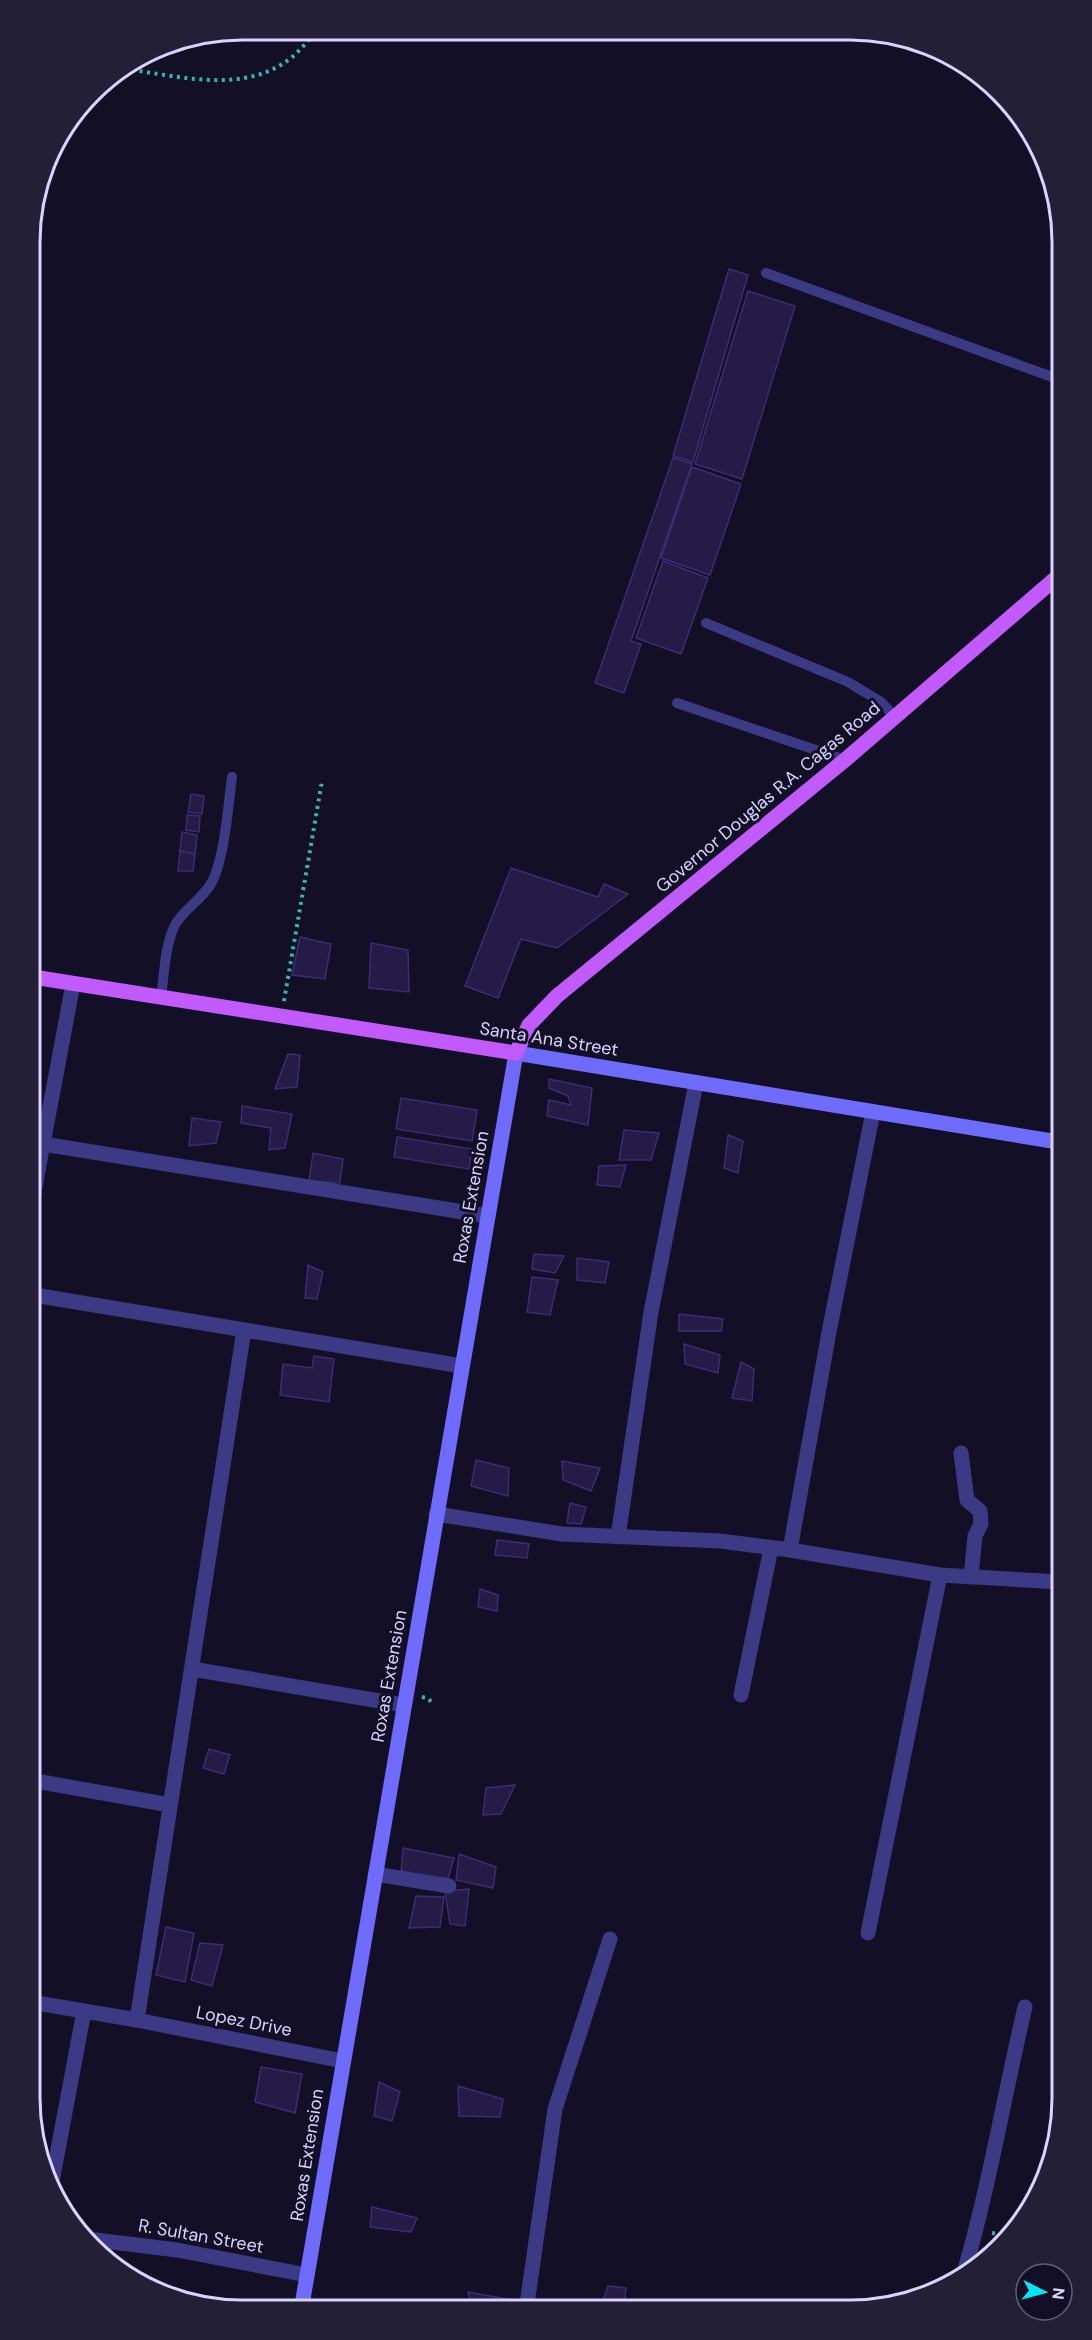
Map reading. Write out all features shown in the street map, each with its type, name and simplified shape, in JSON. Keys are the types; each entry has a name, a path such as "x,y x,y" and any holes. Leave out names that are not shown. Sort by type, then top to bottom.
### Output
{"main road":[{"name":"Governor Douglas R.A. Cagas Road","path":"516,1053 529,1025 557,996 845,760 1052,582"},
{"name":"Santa Ana Street","path":"41,979 516,1053 1052,1141"},
{"name":"Roxas Extension","path":"303,2300 516,1053"}],"street":[{"path":"41,1157 73,984"},
{"path":"618,1537 651,1312 696,1083"},
{"path":"790,1550 831,1321 873,1112"},
{"path":"43,1144 488,1216"},
{"path":"40,1296 462,1366"},
{"path":"137,2020 244,1330"},
{"path":"962,1453 967,1500 980,1511 981,1524 975,1536 971,1577"},
{"path":"436,1514 561,1534 720,1541 940,1575 1051,1582"},
{"path":"741,1695 771,1548"},
{"path":"868,1933 940,1575"},
{"path":"192,1669 403,1705"},
{"path":"40,1782 170,1805"},
{"path":"375,1874 449,1886"},
{"path":"528,2300 555,2109 610,1939"},
{"name":"Lopez Drive","path":"40,2004 137,2020 343,2061"},
{"path":"968,2261 977,2231 1025,2007"},
{"path":"54,2170 84,2011"},
{"name":"R. Sultan Street","path":"101,2240 165,2248 307,2275"}],"lane":[{"path":"766,273 1052,377"},
{"path":"706,623 848,682 881,702 895,717"},
{"path":"677,703 845,760"},
{"path":"161,997 167,954 174,926 203,895 216,871 232,777"}],"path":[{"path":"137,71 210,81 238,81 263,73 291,58 307,41"},
{"path":"281,1016 322,781"}],"building":[{"path":"729,269 748,275 693,462 673,456"},
{"path":"748,291 795,306 742,479 695,464"},
{"path":"673,458 692,464 631,641 641,644 624,693 595,683"},
{"path":"692,467 741,484 710,575 661,558"},
{"path":"663,561 708,578 681,654 636,638"},
{"path":"191,794 204,796 202,814 188,812"},
{"path":"187,815 200,816 199,832 186,830"},
{"path":"182,832 197,835 195,854 180,851"},
{"path":"180,851 195,854 193,871 178,871"},
{"path":"511,868 598,897 604,884 628,894 557,948 521,939 498,998 465,986"},
{"path":"300,937 331,944 325,979 292,975"},
{"path":"371,943 408,950 409,992 369,988"},
{"path":"288,1054 300,1055 297,1087 275,1089"},
{"path":"549,1079 592,1088 588,1125 547,1116 549,1100 571,1105 568,1096 549,1088"},
{"path":"401,1098 477,1110 472,1141 396,1129"},
{"path":"242,1106 292,1114 285,1148 269,1150 271,1128 241,1123"},
{"path":"192,1118 221,1122 216,1143 189,1146"},
{"path":"624,1130 659,1133 651,1160 619,1160"},
{"path":"728,1135 743,1141 738,1173 724,1168"},
{"path":"397,1137 472,1149 469,1169 394,1157"},
{"path":"313,1153 343,1159 340,1183 309,1181"},
{"path":"626,1165 620,1187 597,1185 599,1166"},
{"path":"534,1254 564,1256 555,1273 532,1269"},
{"path":"577,1258 609,1262 605,1283 577,1280"},
{"path":"308,1265 323,1272 317,1299 305,1298"},
{"path":"532,1277 558,1280 550,1315 527,1312"},
{"path":"679,1314 723,1319 721,1331 679,1331"},
{"path":"684,1344 720,1355 718,1373 685,1364"},
{"path":"314,1356 334,1359 329,1402 280,1395 283,1364 312,1368"},
{"path":"741,1362 754,1369 752,1401 732,1398"},
{"path":"476,1460 509,1468 508,1496 471,1486"},
{"path":"562,1461 600,1468 591,1491 563,1480"},
{"path":"570,1503 586,1507 581,1524 567,1523"},
{"path":"497,1540 529,1544 527,1558 495,1555"},
{"path":"480,1589 498,1595 497,1611 478,1607"},
{"path":"209,1749 230,1755 224,1774 203,1768"},
{"path":"515,1785 501,1814 483,1815 486,1788"},
{"path":"403,1848 454,1858 448,1879 401,1874"},
{"path":"459,1854 496,1867 493,1888 456,1880"},
{"path":"469,1889 465,1926 450,1924 445,1891"},
{"path":"416,1896 444,1897 440,1927 409,1928"},
{"path":"166,1927 194,1933 185,1982 156,1975"},
{"path":"200,1943 223,1945 212,1986 191,1980"},
{"path":"261,2067 302,2074 295,2113 255,2102"},
{"path":"379,2082 400,2092 392,2121 374,2116"},
{"path":"458,2086 503,2099 500,2117 459,2116"},
{"path":"372,2207 417,2218 411,2232 370,2227"},
{"path":"608,2286 626,2288 624,2300 603,2300"},
{"path":"468,2292 513,2300 470,2300"}]}
